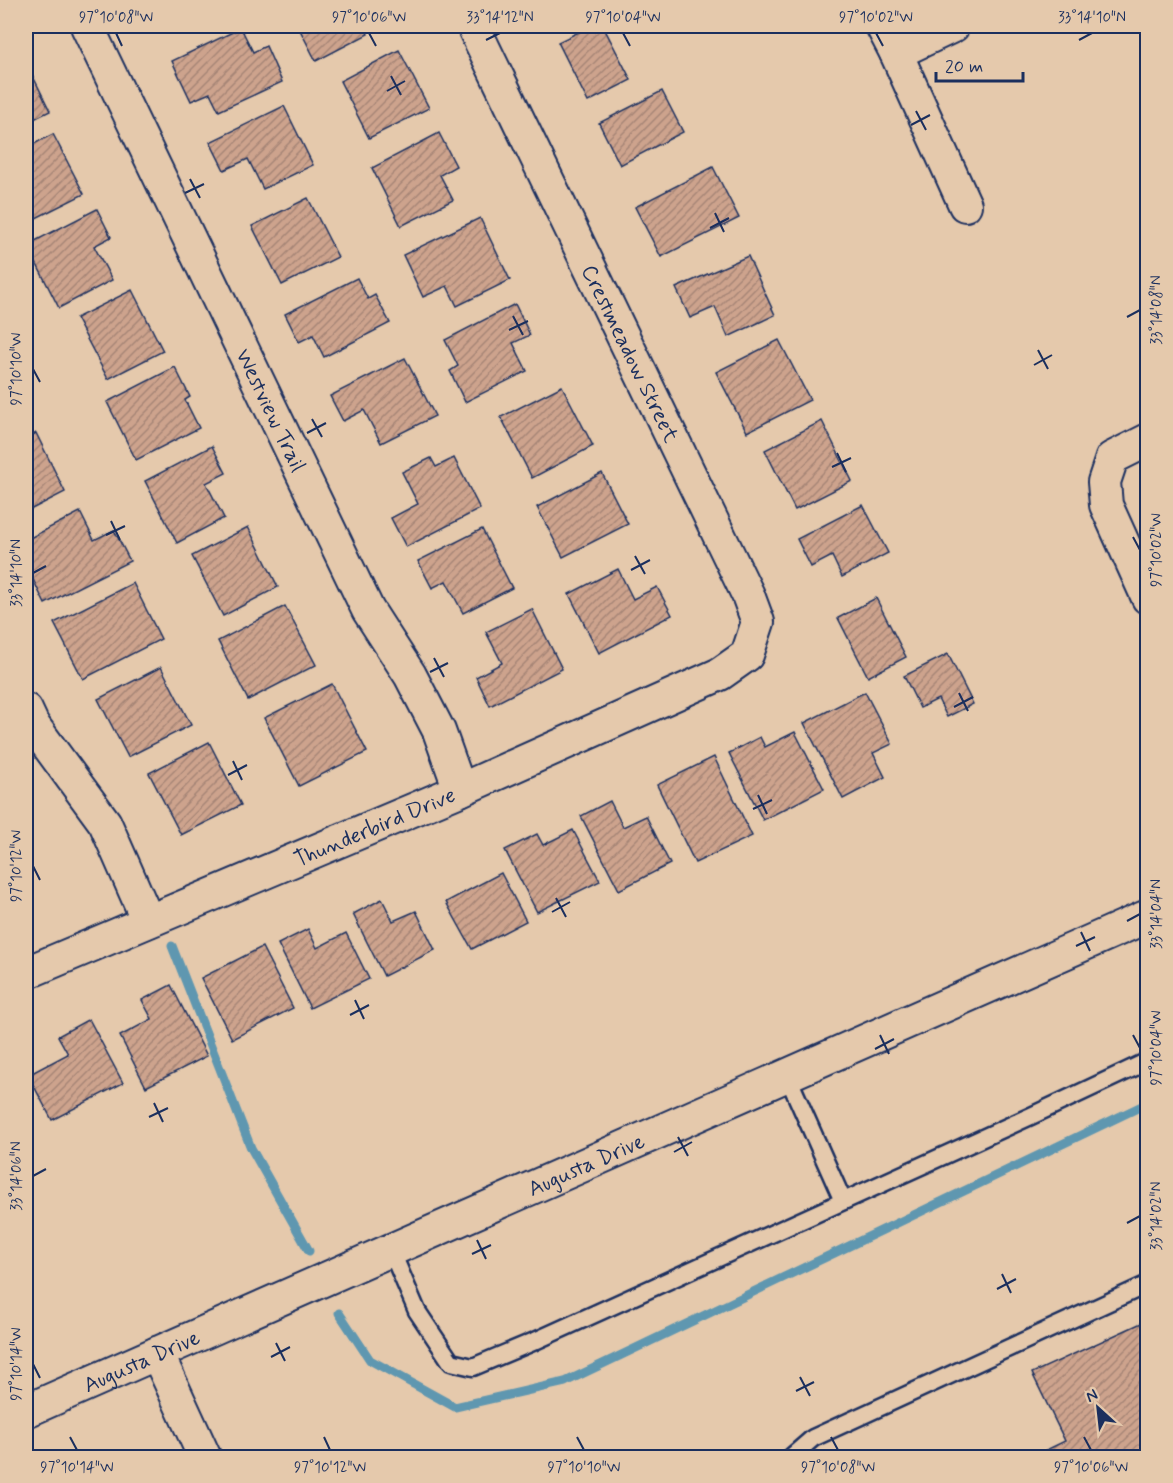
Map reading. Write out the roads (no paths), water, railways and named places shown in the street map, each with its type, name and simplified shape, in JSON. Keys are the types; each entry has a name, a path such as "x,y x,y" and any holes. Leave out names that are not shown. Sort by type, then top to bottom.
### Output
{"street":[{"name":"Westview Trail","path":"87,26 368,610 410,675 439,731 460,790"},
{"name":"Crestmeadow Street","path":"473,26 748,595 758,622 747,655 720,674"},
{"path":"882,26 965,205"},
{"path":"896,53 953,26"},
{"path":"1148,440 1112,458 1104,482 1106,506 1148,598"},
{"name":"Thunderbird Drive","path":"26,973 460,790 720,674"},
{"path":"26,710 33,725 105,823 148,921"},
{"name":"Augusta Drive","path":"26,1411 1148,916"},
{"path":"157,1353 205,1458"}],"lane":[{"path":"391,1250 417,1311 451,1362 473,1367 1148,1061"},
{"path":"787,1075 843,1201"},
{"path":"790,1458 813,1438 1148,1284"}],"waterway":[{"path":"172,946 251,1148 309,1251"},
{"path":"339,1313 370,1360 455,1407 565,1382 1148,1103"}]}
